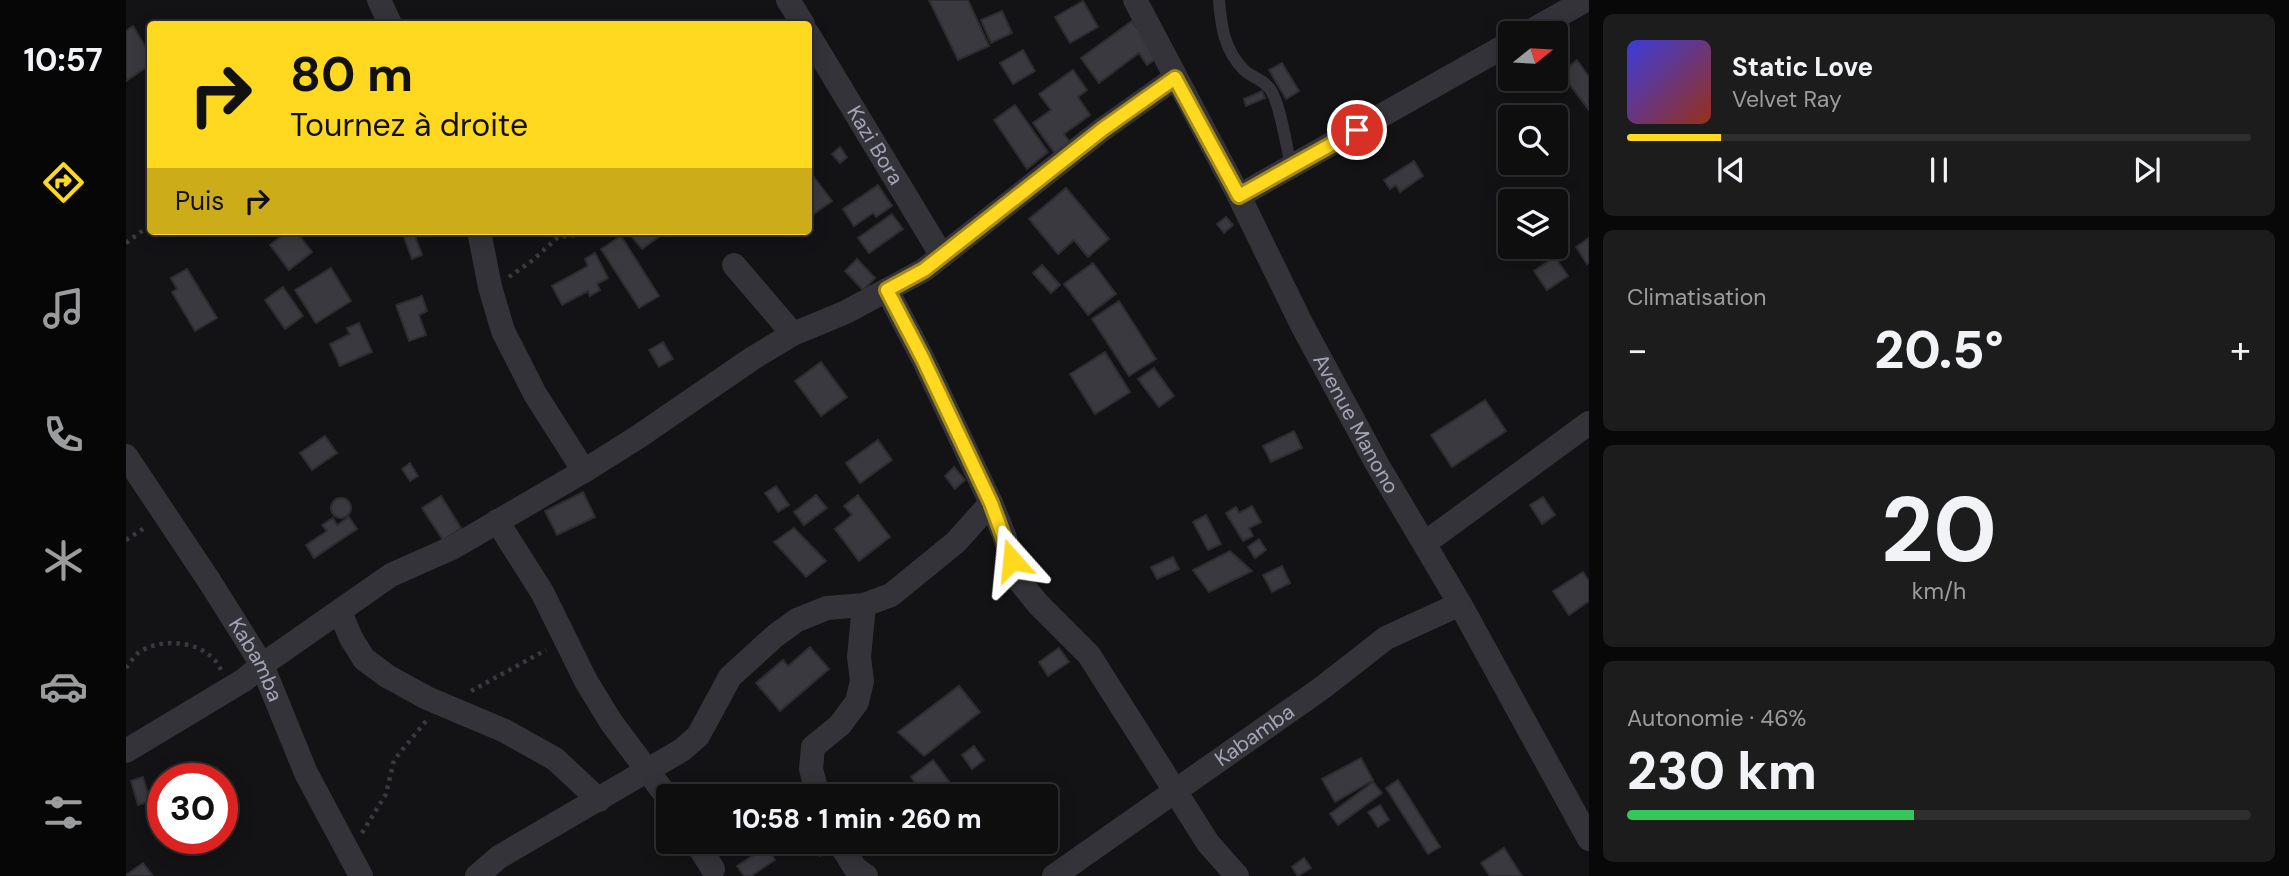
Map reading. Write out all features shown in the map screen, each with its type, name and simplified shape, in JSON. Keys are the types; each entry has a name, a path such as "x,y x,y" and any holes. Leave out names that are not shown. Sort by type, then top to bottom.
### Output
{"street":[{"path":"379,0 389,21"},
{"path":"788,0 801,21"},
{"name":"Avenue Manono","path":"1135,0 1239,196 1314,348 1377,464 1460,604 1589,839"},
{"path":"1548,21 1586,0"},
{"name":"Kazi Bora","path":"812,41 942,256"},
{"path":"1239,196 1498,50"},
{"path":"126,751 244,680 402,568 439,555 584,471 793,334 846,312 924,270 1103,129 1175,78"},
{"path":"480,235 490,287 503,331 518,362 584,471"},
{"path":"734,264 793,334"},
{"path":"887,290 991,503 1017,578 1038,604 1089,654 1208,843 1237,876"},
{"path":"1425,543 1589,423"},
{"name":"Kabamba","path":"126,456 211,582 262,665 306,773 361,876"},
{"path":"477,876 499,858 682,750 698,736 730,677 797,620 827,608 864,605 891,595 956,542 991,503"},
{"path":"497,521 542,593 586,681 611,722 658,784"},
{"name":"Kabamba","path":"1055,876 1322,688 1386,638 1460,604"},
{"path":"815,784 811,769 813,747 840,725 856,702 862,681 860,629 864,605"},
{"path":"340,612 364,659 387,676 427,698 505,731 555,758 599,800"},
{"path":"704,854 713,869"},
{"path":"846,854 855,868 866,876"}],"lane":[{"path":"1219,0 1222,34 1230,50 1244,71 1257,77 1271,90 1291,167"}],"path":[{"path":"126,243 147,227"},
{"path":"490,287 521,270 558,237 577,235"},
{"path":"126,668 137,654 164,642 193,646 217,660 229,689"}],"building":[{"path":"929,0 968,0 989,46 958,60"},
{"path":"1083,1 1098,27 1070,43 1055,17"},
{"path":"1002,11 1012,33 991,43 981,20"},
{"path":"1132,21 1158,57 1147,65 1139,53 1099,83 1081,58"},
{"path":"133,26 147,49 147,67 126,81 126,31"},
{"path":"1023,50 1035,71 1013,84 1000,63"},
{"path":"1577,60 1589,77 1589,110 1568,82 1568,67"},
{"path":"1282,63 1299,91 1286,99 1269,70"},
{"path":"1073,70 1087,90 1078,97 1090,115 1064,134 1072,145 1057,156 1033,123 1051,110 1039,94"},
{"path":"1262,91 1265,98 1246,106 1244,99"},
{"path":"1015,105 1048,152 1027,169 994,120"},
{"path":"840,147 847,157 840,163 832,154"},
{"path":"1414,161 1423,176 1400,192 1396,185 1390,189 1384,180"},
{"path":"812,174 832,201 812,215"},
{"path":"878,185 892,206 876,217 873,213 854,226 843,209"},
{"path":"1066,188 1109,239 1088,257 1074,240 1058,254 1029,219"},
{"path":"892,214 903,229 869,253 858,238"},
{"path":"1226,217 1233,225 1224,233 1217,224"},
{"path":"283,235 299,235 312,252 289,270 270,245"},
{"path":"415,235 422,255 412,259 404,237"},
{"path":"632,235 661,235 642,249"},
{"path":"621,236 659,296 639,308 601,249"},
{"path":"1589,238 1589,262 1587,264 1576,247"},
{"path":"595,253 608,278 597,284 600,290 590,296 588,291 562,305 552,286 588,266 585,259"},
{"path":"857,259 875,278 863,290 845,271"},
{"path":"1556,259 1568,276 1547,290 1534,271"},
{"path":"1093,263 1116,294 1088,315 1064,284"},
{"path":"1042,265 1060,285 1051,293 1033,273"},
{"path":"331,268 351,301 316,323 295,290"},
{"path":"187,269 217,318 195,331 172,292 177,289 171,278"},
{"path":"283,287 303,316 285,329 265,300"},
{"path":"422,296 427,311 419,315 426,335 409,341 396,305"},
{"path":"1119,301 1156,359 1129,376 1092,319"},
{"path":"359,323 372,352 340,366 330,344 350,334 347,328"},
{"path":"663,342 673,359 659,367 649,350"},
{"path":"1105,352 1130,392 1095,414 1070,374"},
{"path":"821,362 847,397 821,416 795,381"},
{"path":"1154,368 1174,396 1159,407 1138,379"},
{"path":"1485,400 1506,431 1452,467 1431,435"},
{"path":"1294,431 1302,448 1271,462 1263,446"},
{"path":"325,436 337,453 312,470 300,453"},
{"path":"878,440 892,460 860,483 846,463"},
{"path":"410,463 418,476 410,481 402,469"},
{"path":"954,467 965,480 955,489 945,476"},
{"path":"776,486 789,505 778,512 765,493"},
{"path":"583,492 595,517 557,535 545,511"},
{"path":"816,495 827,508 804,525 794,512"},
{"path":"858,495 890,537 859,561 835,529 852,515 844,506"},
{"path":"441,496 461,528 443,540 422,508"},
{"path":"1543,497 1555,515 1542,524 1530,505"},
{"path":"341,498 348,501 351,508 348,515 341,518 334,515 331,508 334,501"},
{"path":"1252,506 1261,522 1249,528 1253,536 1243,541 1226,513 1236,507 1239,513"},
{"path":"1206,515 1221,544 1208,550 1193,522"},
{"path":"349,517 357,529 314,558 306,545 327,531 322,525 333,518 337,525"},
{"path":"794,528 826,561 806,577 774,542"},
{"path":"1259,539 1266,550 1255,558 1248,547"},
{"path":"1230,551 1252,571 1209,592 1193,570"},
{"path":"1173,557 1179,569 1157,579 1151,567"},
{"path":"1282,566 1290,583 1272,592 1263,575"},
{"path":"1583,572 1589,581 1589,601 1569,615 1553,591"},
{"path":"810,647 829,669 780,711 756,683 783,660 788,666"},
{"path":"1059,648 1069,662 1048,676 1039,662"},
{"path":"959,686 980,712 924,756 898,732"},
{"path":"974,746 984,760 972,769 962,755"},
{"path":"1361,758 1373,780 1335,802 1322,779"},
{"path":"933,760 951,784 916,784 911,777"},
{"path":"143,777 147,802 138,805 131,781"},
{"path":"1398,780 1440,847 1428,854 1386,788"},
{"path":"1373,782 1382,793 1338,825 1330,814"},
{"path":"1380,805 1389,820 1378,827 1368,812"},
{"path":"1504,848 1522,876 1490,876 1481,863"},
{"path":"755,854 771,854 775,860 751,876 744,876 737,866"},
{"path":"1304,858 1311,868 1298,876 1292,867"},
{"path":"143,863 153,876 126,876 126,875"}],"route":[{"path":"1012,560 991,503 887,290 924,270 1103,129 1175,78 1239,196 1357,130"}]}
